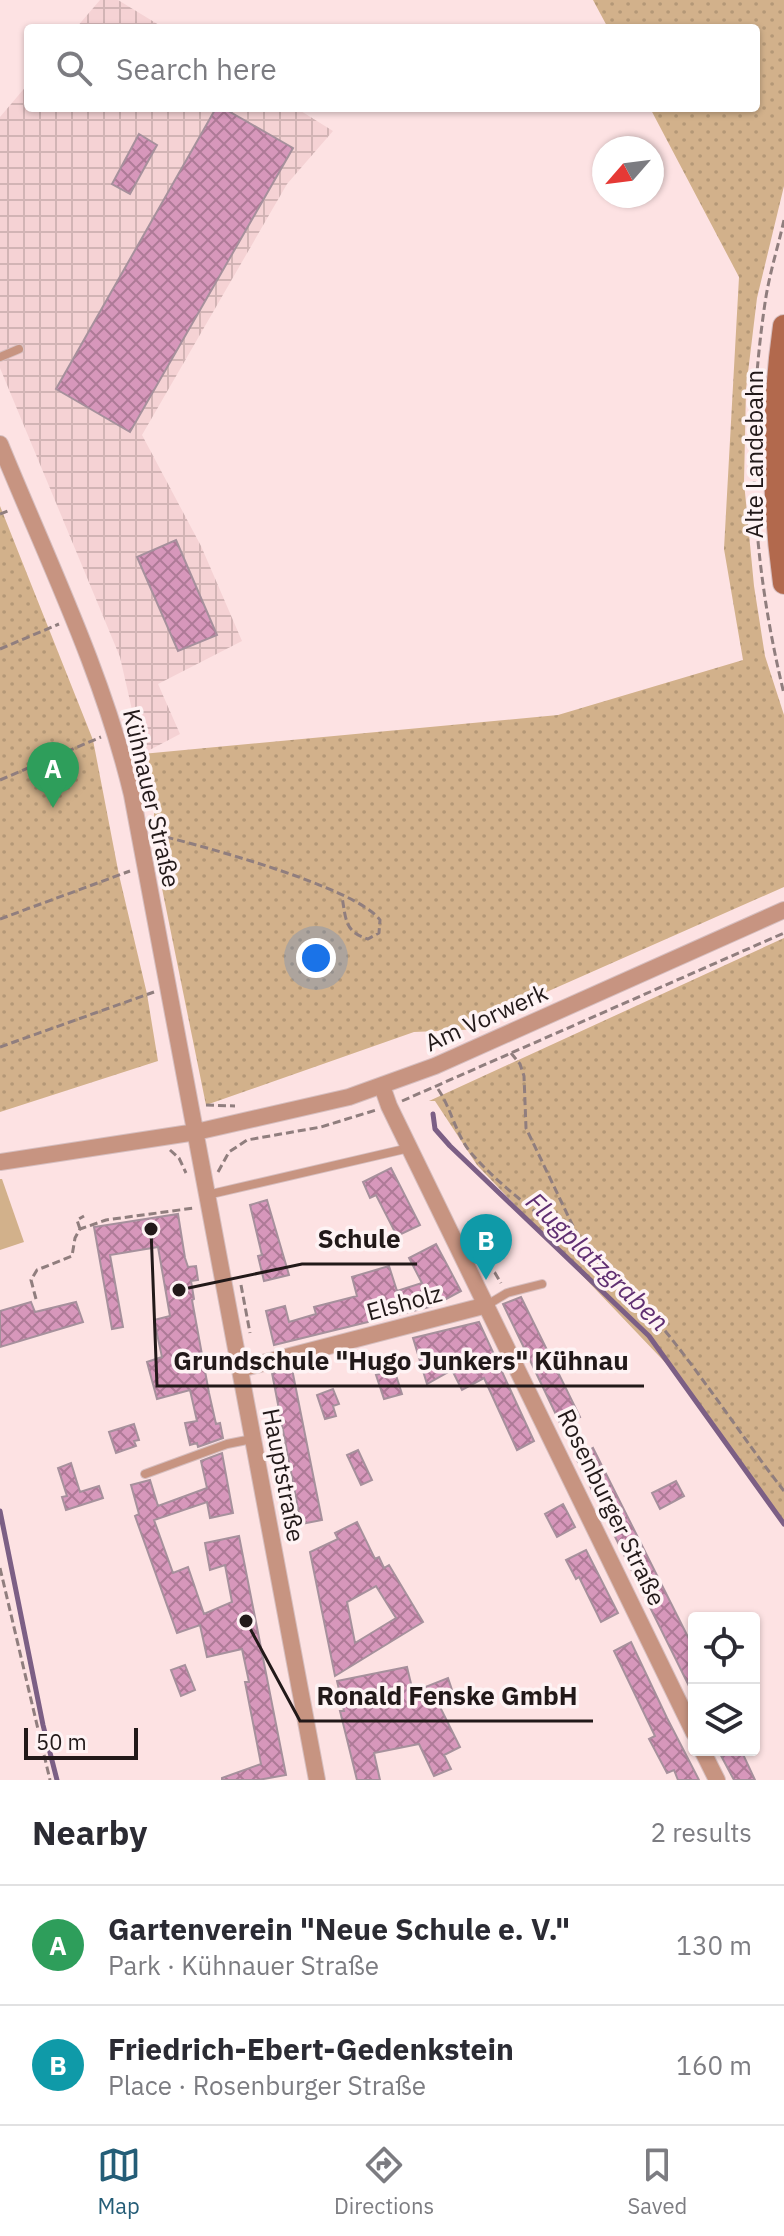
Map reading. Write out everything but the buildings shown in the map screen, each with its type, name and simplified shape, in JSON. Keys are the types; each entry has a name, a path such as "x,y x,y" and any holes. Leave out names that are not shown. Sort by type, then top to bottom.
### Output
{"main road":[{"name":"Alte Landebahn","path":"784,326 775,451 784,583"}],"street":[{"name":"Kühnauer Straße","path":"0,444 116,732 139,830 196,1132"},
{"name":"Am Vorwerk","path":"0,1162 196,1132 316,1106 382,1086 503,1036 784,910"},
{"name":"Rosenburger Straße","path":"382,1086 409,1148 688,1721"},
{"name":"Hauptstraße","path":"196,1132 317,1780"},
{"name":"Elsholz","path":"240,1369 487,1305"},
{"path":"705,1756 717,1780"}],"lane":[{"path":"0,357 19,349"},
{"path":"207,1195 409,1148"},
{"path":"487,1305 507,1293 542,1284"},
{"path":"145,1474 227,1444 252,1439"}],"path":[{"path":"0,649 72,618"},
{"path":"0,780 116,732"},
{"path":"139,830 216,849 342,897 374,911 380,920 379,933 368,939 354,935 347,924 342,897"},
{"path":"0,919 145,866"},
{"path":"0,1047 169,988"},
{"path":"503,1036 524,1076 526,1128 584,1248"},
{"path":"437,1088 448,1104 455,1131 471,1152 495,1177 584,1248 634,1294 686,1357 784,1491"},
{"path":"191,1104 243,1106"},
{"path":"36,1299 31,1280 37,1270 72,1256 80,1229 106,1220 194,1208"},
{"path":"80,1229 77,1220 84,1216"},
{"path":"0,1568 50,1780"}],"shaded area":[{"path":"100,0 118,0 157,24 79,24"},
{"path":"593,0 784,0 784,186 757,298 746,389 744,482 754,586 765,656 784,715 784,887 481,1021 483,1029 414,1032 206,1105 154,849 154,808 142,754 558,715 743,660 724,549 739,277 652,112 760,112 760,24 606,24"},
{"path":"24,89 24,112 302,112 333,131 287,184 142,435 201,546 242,641 158,684 180,734 142,754 120,657 0,368 0,117"},
{"path":"0,506 93,740 119,875 147,994 158,1061 0,1112"},
{"path":"784,938 784,1523 679,1377 477,1165 435,1101 429,1101"},
{"path":"0,1179 24,1242 0,1250"}],"waterway":[{"name":"Flugplatzgraben","path":"433,1114 435,1129 450,1146 649,1336 784,1524"},
{"path":"0,1511 57,1780"}],"place":[{"name":"Gartenverein \"Neue Schule e. V.\"","path":"53,808"},
{"name":"Grundschule \"Hugo Junkers\" Kühnau","path":"151,1229"},
{"name":"Friedrich-Ebert-Gedenkstein","path":"486,1280"},
{"name":"Schule","path":"179,1290"},
{"name":"Ronald Fenske GmbH","path":"246,1621"}]}
